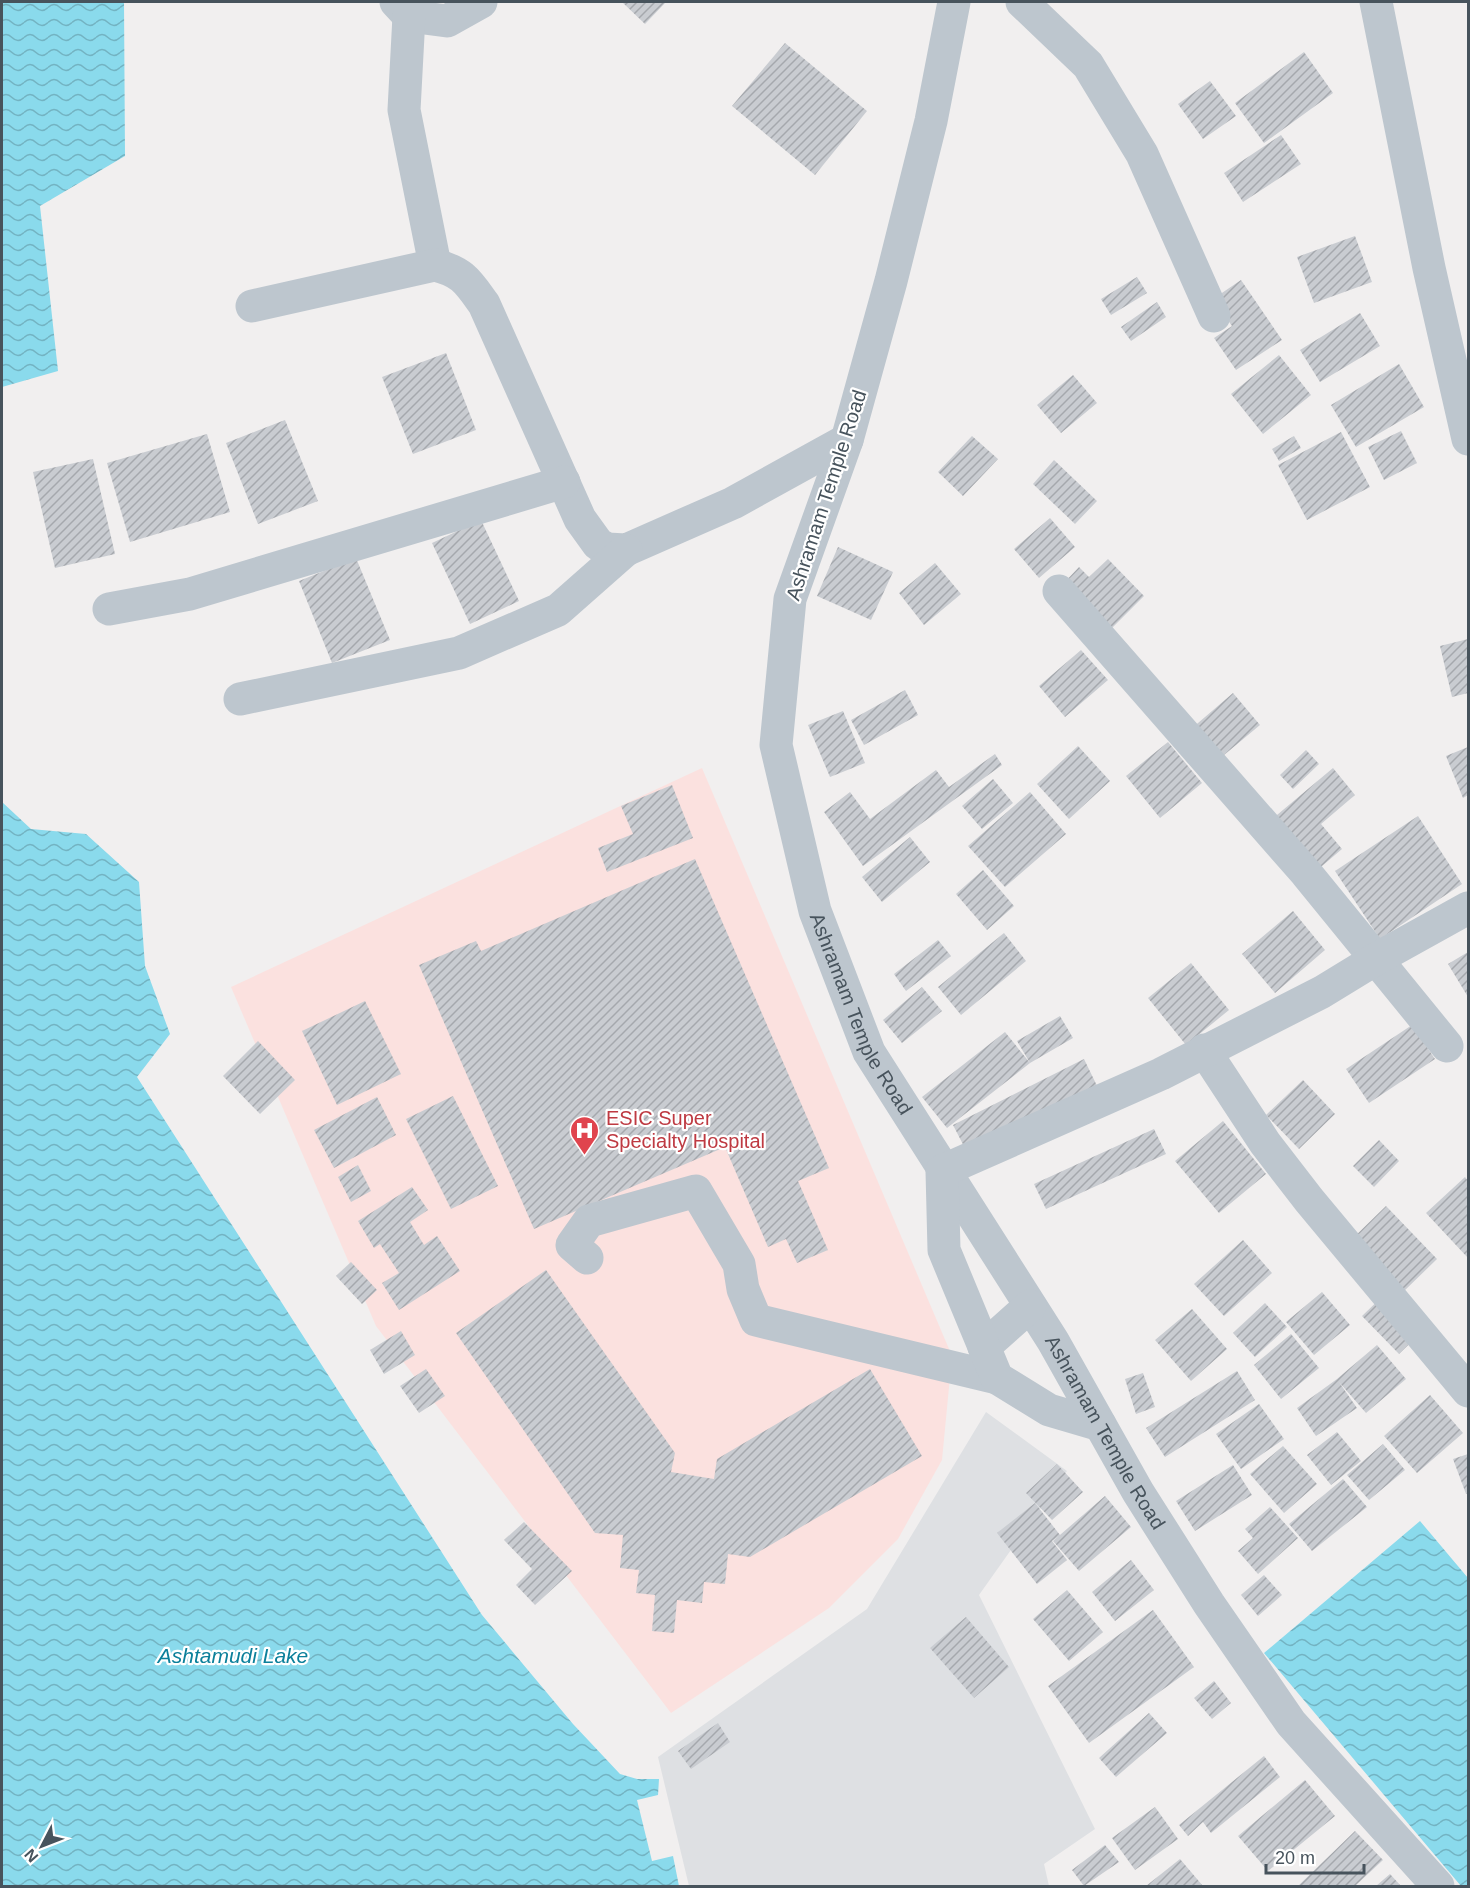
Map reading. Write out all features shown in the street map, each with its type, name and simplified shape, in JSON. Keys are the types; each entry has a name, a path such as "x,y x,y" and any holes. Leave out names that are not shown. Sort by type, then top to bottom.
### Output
{"street":[{"path":"435,265 404,110 402,9 447,21 481,2"},
{"name":"Ashramam Temple Road","path":"954,2 931,121 891,281 847,440 790,599 776,745 815,911 865,1041 942,1171 1030,1305 1137,1492 1209,1604 1291,1723 1438,1887"},
{"path":"1022,2 1088,65 1142,154 1214,316"},
{"path":"1376,2 1429,268 1468,440"},
{"path":"252,306 435,265 454,270 465,277 484,304 580,519 598,544 607,549 626,550"},
{"path":"240,699 459,653 558,610 626,550 733,503 847,440"},
{"path":"110,609 190,594 564,482"},
{"path":"1059,591 1306,873 1448,1046"},
{"path":"997,1378 944,1250 942,1171 1161,1074 1204,1050 1322,992 1376,958 1468,908"},
{"path":"1204,1050 1265,1143 1309,1200 1468,1391"},
{"path":"587,1258 572,1245 589,1221 696,1191 739,1264 742,1289 756,1320 997,1378 1049,1410 1100,1425"},
{"path":"984,1347 1030,1305"}],"shaded area":[{"name":"ESIC Super Specialty Hospital","path":"702,768 952,1356 942,1460 898,1539 829,1608 671,1713 376,1326 231,987"},
{"path":"986,1412 1067,1471 979,1595 1095,1829 1044,1864 1049,1886 689,1886 658,1757 867,1609"}],"water":[{"path":"2,2 124,2 125,156 40,206 58,371 2,387"},
{"name":"Ashtamudi Lake","path":"2,802 31,829 86,834 139,882 145,966 170,1034 137,1077 482,1615 573,1724 620,1774 637,1779 659,1779 658,1795 637,1800 652,1861 673,1856 679,1886 2,1886"},
{"path":"1420,1521 1468,1578 1468,1886 1461,1886 1264,1653"}],"building":[{"path":"622,2 666,2 645,24"},
{"path":"785,43 867,111 815,175 732,106"},
{"path":"1304,52 1333,93 1264,143 1235,103"},
{"path":"1210,81 1236,116 1203,139 1178,104"},
{"path":"1281,135 1301,164 1243,202 1224,173"},
{"path":"1355,236 1372,282 1314,303 1297,257"},
{"path":"1137,277 1147,293 1111,315 1101,299"},
{"path":"1241,280 1282,340 1236,370 1214,338 1232,326 1213,299"},
{"path":"1157,302 1166,317 1131,341 1121,327"},
{"path":"1360,313 1380,346 1320,382 1300,350"},
{"path":"446,353 476,430 413,454 382,377"},
{"path":"1279,355 1311,395 1263,434 1231,394"},
{"path":"1399,364 1424,407 1356,447 1331,405"},
{"path":"1073,375 1097,403 1061,433 1037,405"},
{"path":"285,420 318,501 258,524 226,443"},
{"path":"1401,431 1417,463 1384,480 1368,447"},
{"path":"1341,432 1370,487 1307,520 1278,465"},
{"path":"207,434 230,512 130,542 107,463"},
{"path":"972,436 998,459 963,496 938,472"},
{"path":"1294,436 1301,448 1279,461 1272,449"},
{"path":"93,459 115,554 55,568 33,472"},
{"path":"1054,460 1097,501 1075,524 1033,484"},
{"path":"1050,518 1075,547 1039,578 1014,549"},
{"path":"481,520 519,601 470,624 432,543"},
{"path":"838,547 893,572 871,620 817,596"},
{"path":"356,558 390,640 332,663 299,581"},
{"path":"1108,559 1144,596 1108,632 1062,585 1079,567 1089,577"},
{"path":"935,563 961,594 924,625 899,593"},
{"path":"1468,639 1468,693 1452,697 1440,646"},
{"path":"1081,650 1108,680 1065,717 1039,686"},
{"path":"905,690 918,715 864,745 851,720"},
{"path":"1233,693 1260,725 1218,760 1191,729"},
{"path":"843,711 865,763 830,777 808,725"},
{"path":"1168,742 1202,783 1160,818 1126,776"},
{"path":"1078,746 1110,781 1069,819 1037,784"},
{"path":"1468,747 1468,795 1463,798 1446,756"},
{"path":"1306,750 1319,764 1293,789 1280,775"},
{"path":"995,754 1002,765 863,866 824,812 850,792 870,819 936,770 949,787"},
{"path":"1333,768 1355,795 1321,824 1342,849 1315,872 1271,820"},
{"path":"993,779 1013,803 982,829 962,806"},
{"path":"672,785 693,838 607,872 598,848 633,834 621,806"},
{"path":"1030,792 1066,834 1005,887 968,846"},
{"path":"1418,816 1462,884 1380,939 1335,871"},
{"path":"910,837 930,862 882,902 862,877"},
{"path":"695,859 829,1168 798,1181 828,1250 797,1263 786,1239 768,1247 725,1147 534,1229 419,965 476,941 481,951"},
{"path":"983,870 1014,906 987,930 956,894"},
{"path":"1293,911 1325,950 1275,993 1242,954"},
{"path":"1004,933 1026,961 961,1015 938,987"},
{"path":"938,940 951,956 906,991 894,974"},
{"path":"1468,952 1468,997 1448,964"},
{"path":"1191,963 1229,1010 1186,1045 1148,998"},
{"path":"922,987 942,1011 902,1043 883,1020"},
{"path":"365,1001 401,1074 337,1105 302,1031"},
{"path":"1060,1016 1073,1038 1030,1063 1017,1041"},
{"path":"1412,1025 1435,1059 1369,1103 1346,1069"},
{"path":"1005,1032 1030,1063 947,1128 922,1097"},
{"path":"258,1041 295,1080 260,1114 223,1076"},
{"path":"1084,1059 1100,1092 970,1158 953,1125"},
{"path":"1303,1080 1335,1114 1299,1149 1266,1115"},
{"path":"453,1096 498,1186 451,1209 406,1119"},
{"path":"377,1097 396,1135 334,1168 314,1130"},
{"path":"1223,1121 1266,1174 1219,1213 1175,1161"},
{"path":"1154,1129 1166,1154 1046,1209 1034,1184"},
{"path":"1379,1140 1399,1161 1374,1187 1353,1166"},
{"path":"358,1165 371,1191 351,1202 338,1177"},
{"path":"1465,1177 1468,1181 1468,1258 1426,1213"},
{"path":"412,1187 428,1210 410,1222 424,1245 437,1236 460,1271 399,1310 382,1283 399,1273 380,1244 374,1248 358,1221"},
{"path":"1386,1206 1437,1259 1401,1294 1350,1241"},
{"path":"1243,1240 1272,1273 1224,1316 1194,1284"},
{"path":"351,1262 377,1290 362,1304 336,1276"},
{"path":"546,1270 675,1453 671,1472 714,1479 717,1459 870,1369 922,1456 750,1557 728,1554 725,1584 704,1582 702,1603 677,1600 674,1633 652,1631 655,1595 636,1593 639,1570 620,1568 623,1535 595,1533 456,1333"},
{"path":"1390,1289 1427,1327 1399,1354 1362,1316"},
{"path":"1322,1292 1350,1325 1314,1355 1286,1322"},
{"path":"1265,1303 1287,1327 1255,1357 1233,1333"},
{"path":"1192,1309 1227,1349 1191,1381 1155,1340"},
{"path":"401,1331 415,1355 384,1374 370,1350"},
{"path":"1291,1334 1319,1368 1281,1399 1254,1365"},
{"path":"1377,1345 1406,1379 1366,1413 1339,1382 1357,1408 1316,1436 1297,1408 1337,1379"},
{"path":"426,1369 445,1396 419,1413 400,1386"},
{"path":"1237,1371 1255,1400 1165,1457 1146,1428"},
{"path":"1143,1373 1155,1407 1136,1414 1125,1379"},
{"path":"1430,1395 1463,1433 1417,1473 1384,1436"},
{"path":"1259,1404 1284,1439 1241,1469 1216,1434"},
{"path":"1337,1432 1361,1461 1331,1485 1307,1455"},
{"path":"1383,1444 1405,1470 1369,1500 1347,1475"},
{"path":"1283,1446 1317,1484 1284,1513 1250,1474"},
{"path":"1468,1454 1468,1493 1466,1494 1453,1459"},
{"path":"1057,1464 1083,1492 1052,1520 1026,1493"},
{"path":"1233,1465 1252,1495 1195,1531 1176,1501"},
{"path":"1343,1479 1367,1507 1312,1551 1289,1524"},
{"path":"1105,1496 1131,1527 1079,1571 1053,1541"},
{"path":"1035,1503 1060,1535 1052,1541 1067,1560 1037,1584 997,1533"},
{"path":"1270,1507 1298,1538 1258,1574 1238,1551 1253,1538 1245,1529"},
{"path":"524,1522 572,1571 535,1605 516,1585 532,1569 504,1540"},
{"path":"1131,1560 1154,1590 1115,1621 1092,1592"},
{"path":"1264,1575 1282,1595 1258,1616 1241,1595"},
{"path":"1067,1590 1103,1632 1069,1661 1033,1619"},
{"path":"1153,1610 1194,1667 1089,1743 1048,1686"},
{"path":"966,1617 1009,1667 974,1698 930,1648"},
{"path":"1214,1681 1231,1703 1212,1719 1194,1698"},
{"path":"1149,1713 1167,1733 1116,1777 1099,1758"},
{"path":"718,1723 730,1742 691,1769 678,1751"},
{"path":"1264,1756 1280,1777 1211,1833 1203,1822 1188,1836 1179,1825"},
{"path":"1305,1780 1335,1816 1268,1871 1238,1836"},
{"path":"1155,1807 1178,1839 1135,1870 1112,1838"},
{"path":"1355,1831 1383,1860 1355,1886 1298,1886"},
{"path":"1105,1845 1119,1862 1084,1886 1072,1870"},
{"path":"1180,1859 1203,1886 1146,1886"},
{"path":"1390,1874 1401,1886 1376,1886"}],"place":[{"name":"ESIC Super Specialty Hospital","path":"585,1156"}]}
